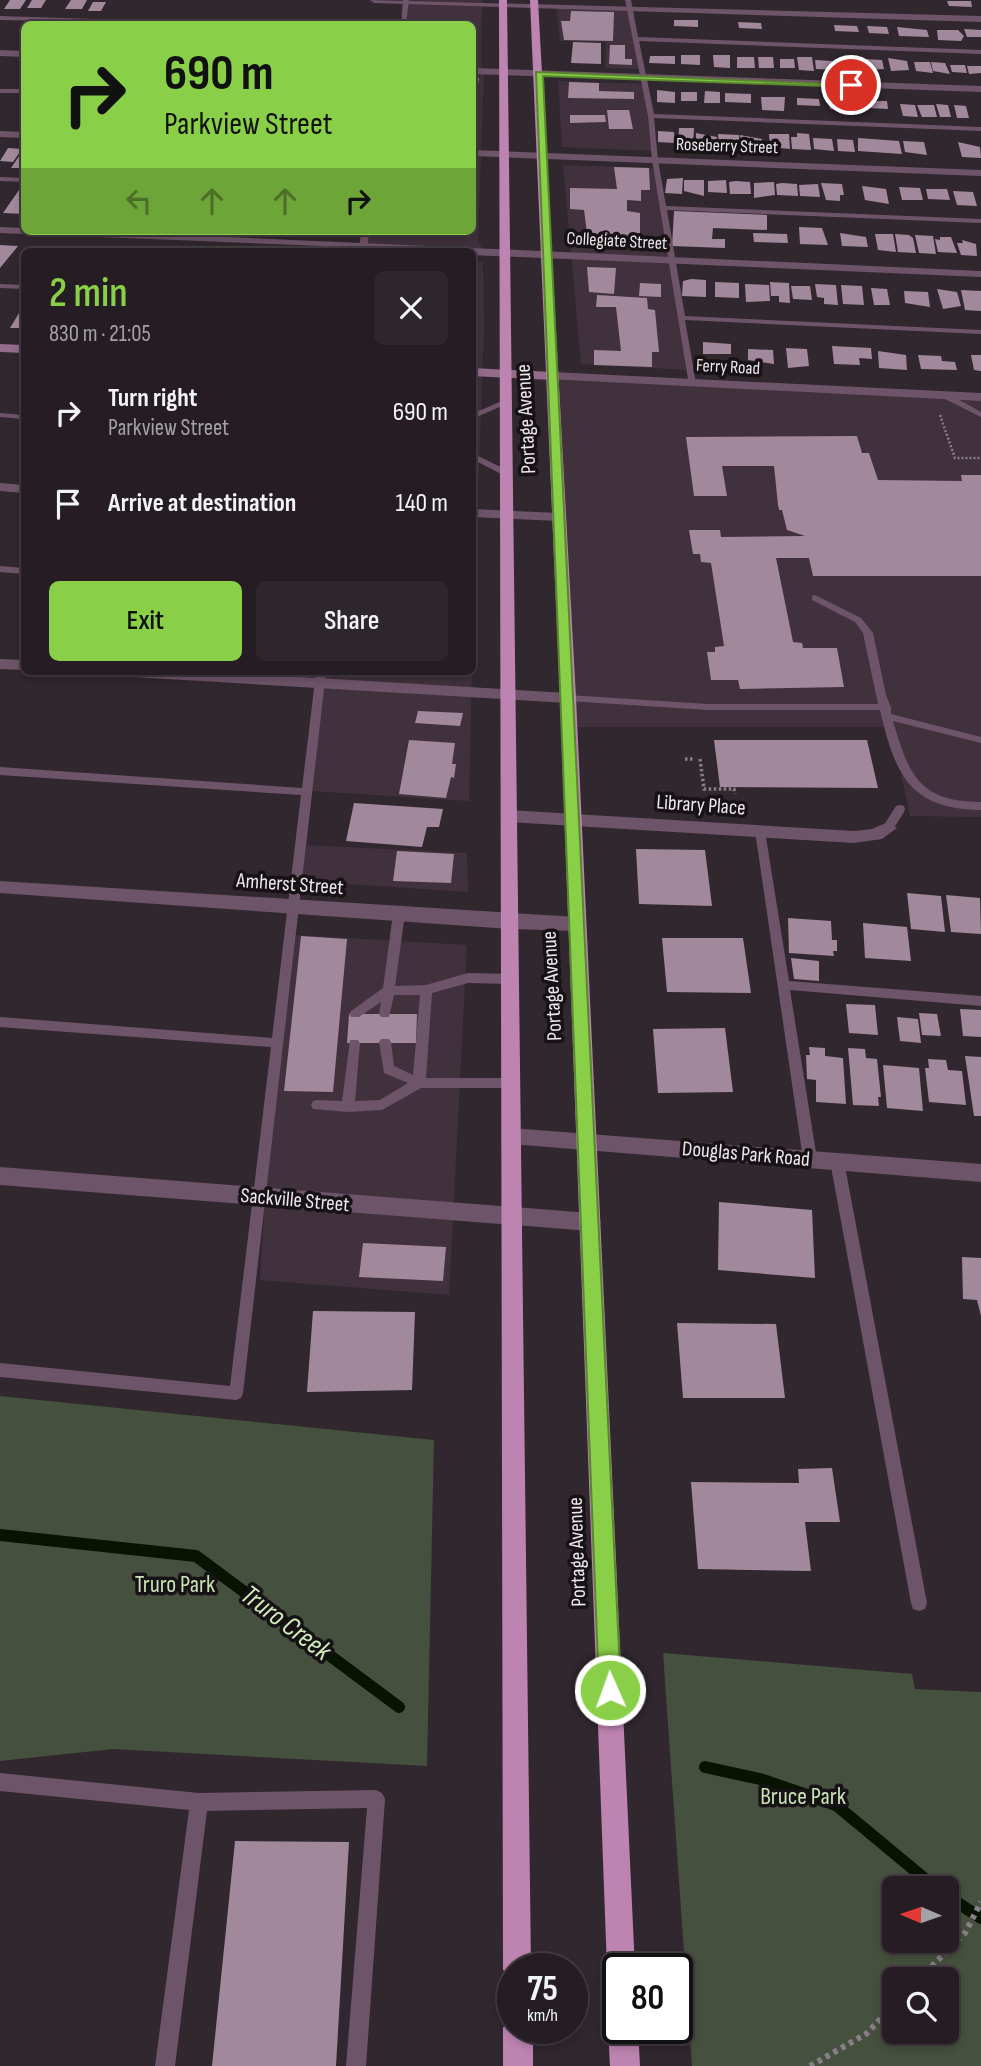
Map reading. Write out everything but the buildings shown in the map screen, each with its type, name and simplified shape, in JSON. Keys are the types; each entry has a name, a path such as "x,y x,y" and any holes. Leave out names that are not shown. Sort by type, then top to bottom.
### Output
{"highway":[{"name":"Portage Avenue","path":"503,2 508,402 517,1953"},
{"name":"Portage Avenue","path":"534,2 568,698 620,1953"},
{"path":"518,2044 518,2066"},
{"path":"624,2044 625,2066"}],"main road":[{"path":"0,348 21,349"},
{"name":"Ferry Road","path":"476,372 552,376"}],"street":[{"path":"374,0 629,4 981,19"},
{"path":"0,53 21,54"},
{"path":"476,71 981,89"},
{"path":"0,134 21,135"},
{"name":"Roseberry Street","path":"476,153 981,173"},
{"name":"Collegiate Street","path":"0,230 21,231"},
{"name":"Collegiate Street","path":"96,235 344,248"},
{"name":"Collegiate Street","path":"476,251 981,274"},
{"name":"Ferry Road","path":"552,376 941,401 981,397"},
{"path":"0,487 21,489"},
{"path":"476,513 559,517"},
{"path":"0,664 21,665"},
{"path":"226,675 320,678 568,698"},
{"name":"Library Place","path":"509,816 854,837 876,835 888,828"},
{"name":"Amherst Street","path":"0,887 510,922 577,924"},
{"name":"Douglas Park Road","path":"511,1136 981,1173"},
{"name":"Sackville Street","path":"0,1176 590,1222"}],"lane":[{"path":"403,21 406,1"},
{"path":"629,4 651,116 670,261 692,383"},
{"path":"0,18 94,21"},
{"path":"638,39 981,52"},
{"path":"0,90 21,92"},
{"path":"651,116 981,129"},
{"path":"0,179 21,180"},
{"path":"664,208 981,221"},
{"path":"0,286 21,287"},
{"path":"682,318 981,332"},
{"path":"941,401 981,415"},
{"path":"476,415 508,402"},
{"path":"0,415 21,416"},
{"path":"476,458 508,474"},
{"path":"0,569 21,571"},
{"path":"815,598 858,620 868,633 887,712 907,774 924,793 943,802 981,806"},
{"path":"0,1370 236,1393 320,678"},
{"path":"568,698 708,707 887,712 981,740"},
{"path":"0,771 308,792"},
{"path":"888,828 900,808"},
{"path":"760,831 810,1159"},
{"path":"385,1014 399,914"},
{"path":"355,1014 387,991 426,990 468,978 511,979"},
{"path":"784,985 981,1001"},
{"path":"419,1083 426,990"},
{"path":"0,1021 278,1043"},
{"path":"385,1042 388,1069 419,1083 511,1083"},
{"path":"348,1107 354,1043"},
{"path":"317,1105 382,1105 419,1083"},
{"path":"837,1161 919,1603"},
{"path":"0,1782 199,1802 376,1799 356,2066"},
{"path":"165,2066 199,1802"}],"path":[{"path":"941,401 955,458 981,458"},
{"path":"685,759 694,759"},
{"path":"700,759 704,789 734,789 735,794"},
{"path":"931,1967 965,1933 981,1902"},
{"path":"810,2066 821,2057 866,2034 882,2017"}],"shaded area":[{"path":"408,0 482,0 481,64 484,72 478,241 484,252 476,252 476,248 366,246 367,235 476,235 476,21 405,21"},
{"path":"556,5 628,8 642,69 605,68 606,42 560,41"},
{"path":"558,81 644,84 652,151 562,147"},
{"path":"563,165 656,168 688,370 581,364"},
{"path":"476,262 483,262 484,331 478,497"},
{"path":"552,376 981,397 981,817 910,816 891,727 568,727"},
{"path":"325,675 472,675 469,801 312,791"},
{"path":"306,845 467,853 468,892 302,881"},
{"path":"296,935 467,945 449,1295 260,1280 265,1197"}],"green space":[{"name":"Truro Park","path":"0,1396 434,1440 427,1766 113,1749 0,1761"},
{"name":"Bruce Park","path":"663,1653 912,1674 915,1689 981,1692 981,2066 692,2066 693,1953 684,1953"}],"waterway":[{"name":"Truro Creek","path":"0,1535 196,1556 399,1707"},
{"name":"Truro Creek","path":"705,1767 760,1779 836,1805 922,1876"},
{"name":"Truro Creek","path":"959,1904 981,1918"}],"route":[{"path":"610,1690 539,73 851,85"}]}
